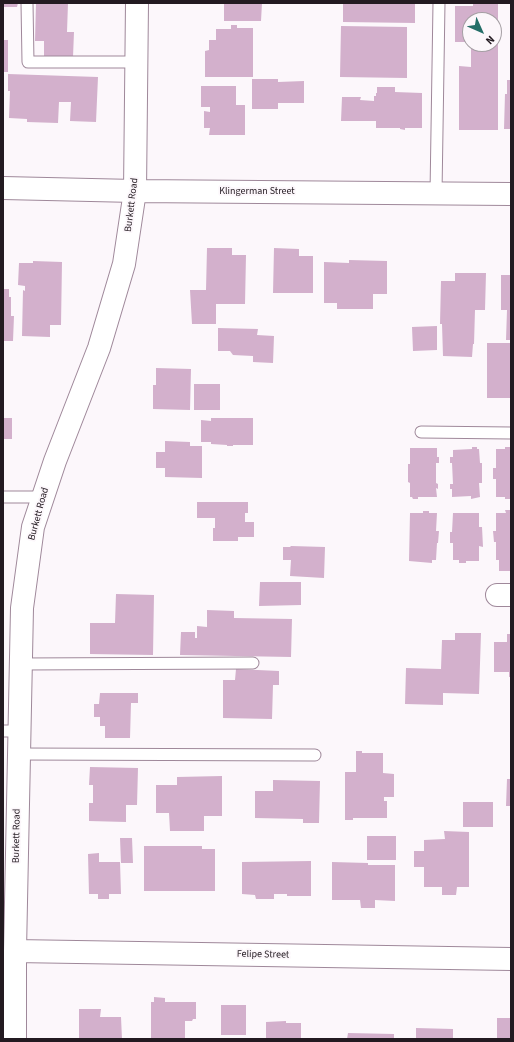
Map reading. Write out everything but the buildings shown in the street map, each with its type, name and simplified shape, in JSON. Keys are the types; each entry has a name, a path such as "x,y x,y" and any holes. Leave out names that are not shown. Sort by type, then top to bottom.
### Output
{"street":[{"name":"Burkett Road","path":"15,1039 15,951 19,754 11,731 21,664 22,608 33,527 55,461 99,348 124,264 135,191 137,3"},
{"name":"Klingerman Street","path":"3,188 135,191 511,194"},
{"name":"Felipe Street","path":"15,951 511,959"}],"lane":[{"path":"27,3 28,62 137,62"},
{"path":"436,193 440,3"},
{"path":"421,432 511,433"},
{"path":"3,497 43,497"},
{"path":"21,664 252,663"},
{"path":"19,754 315,755"}]}
